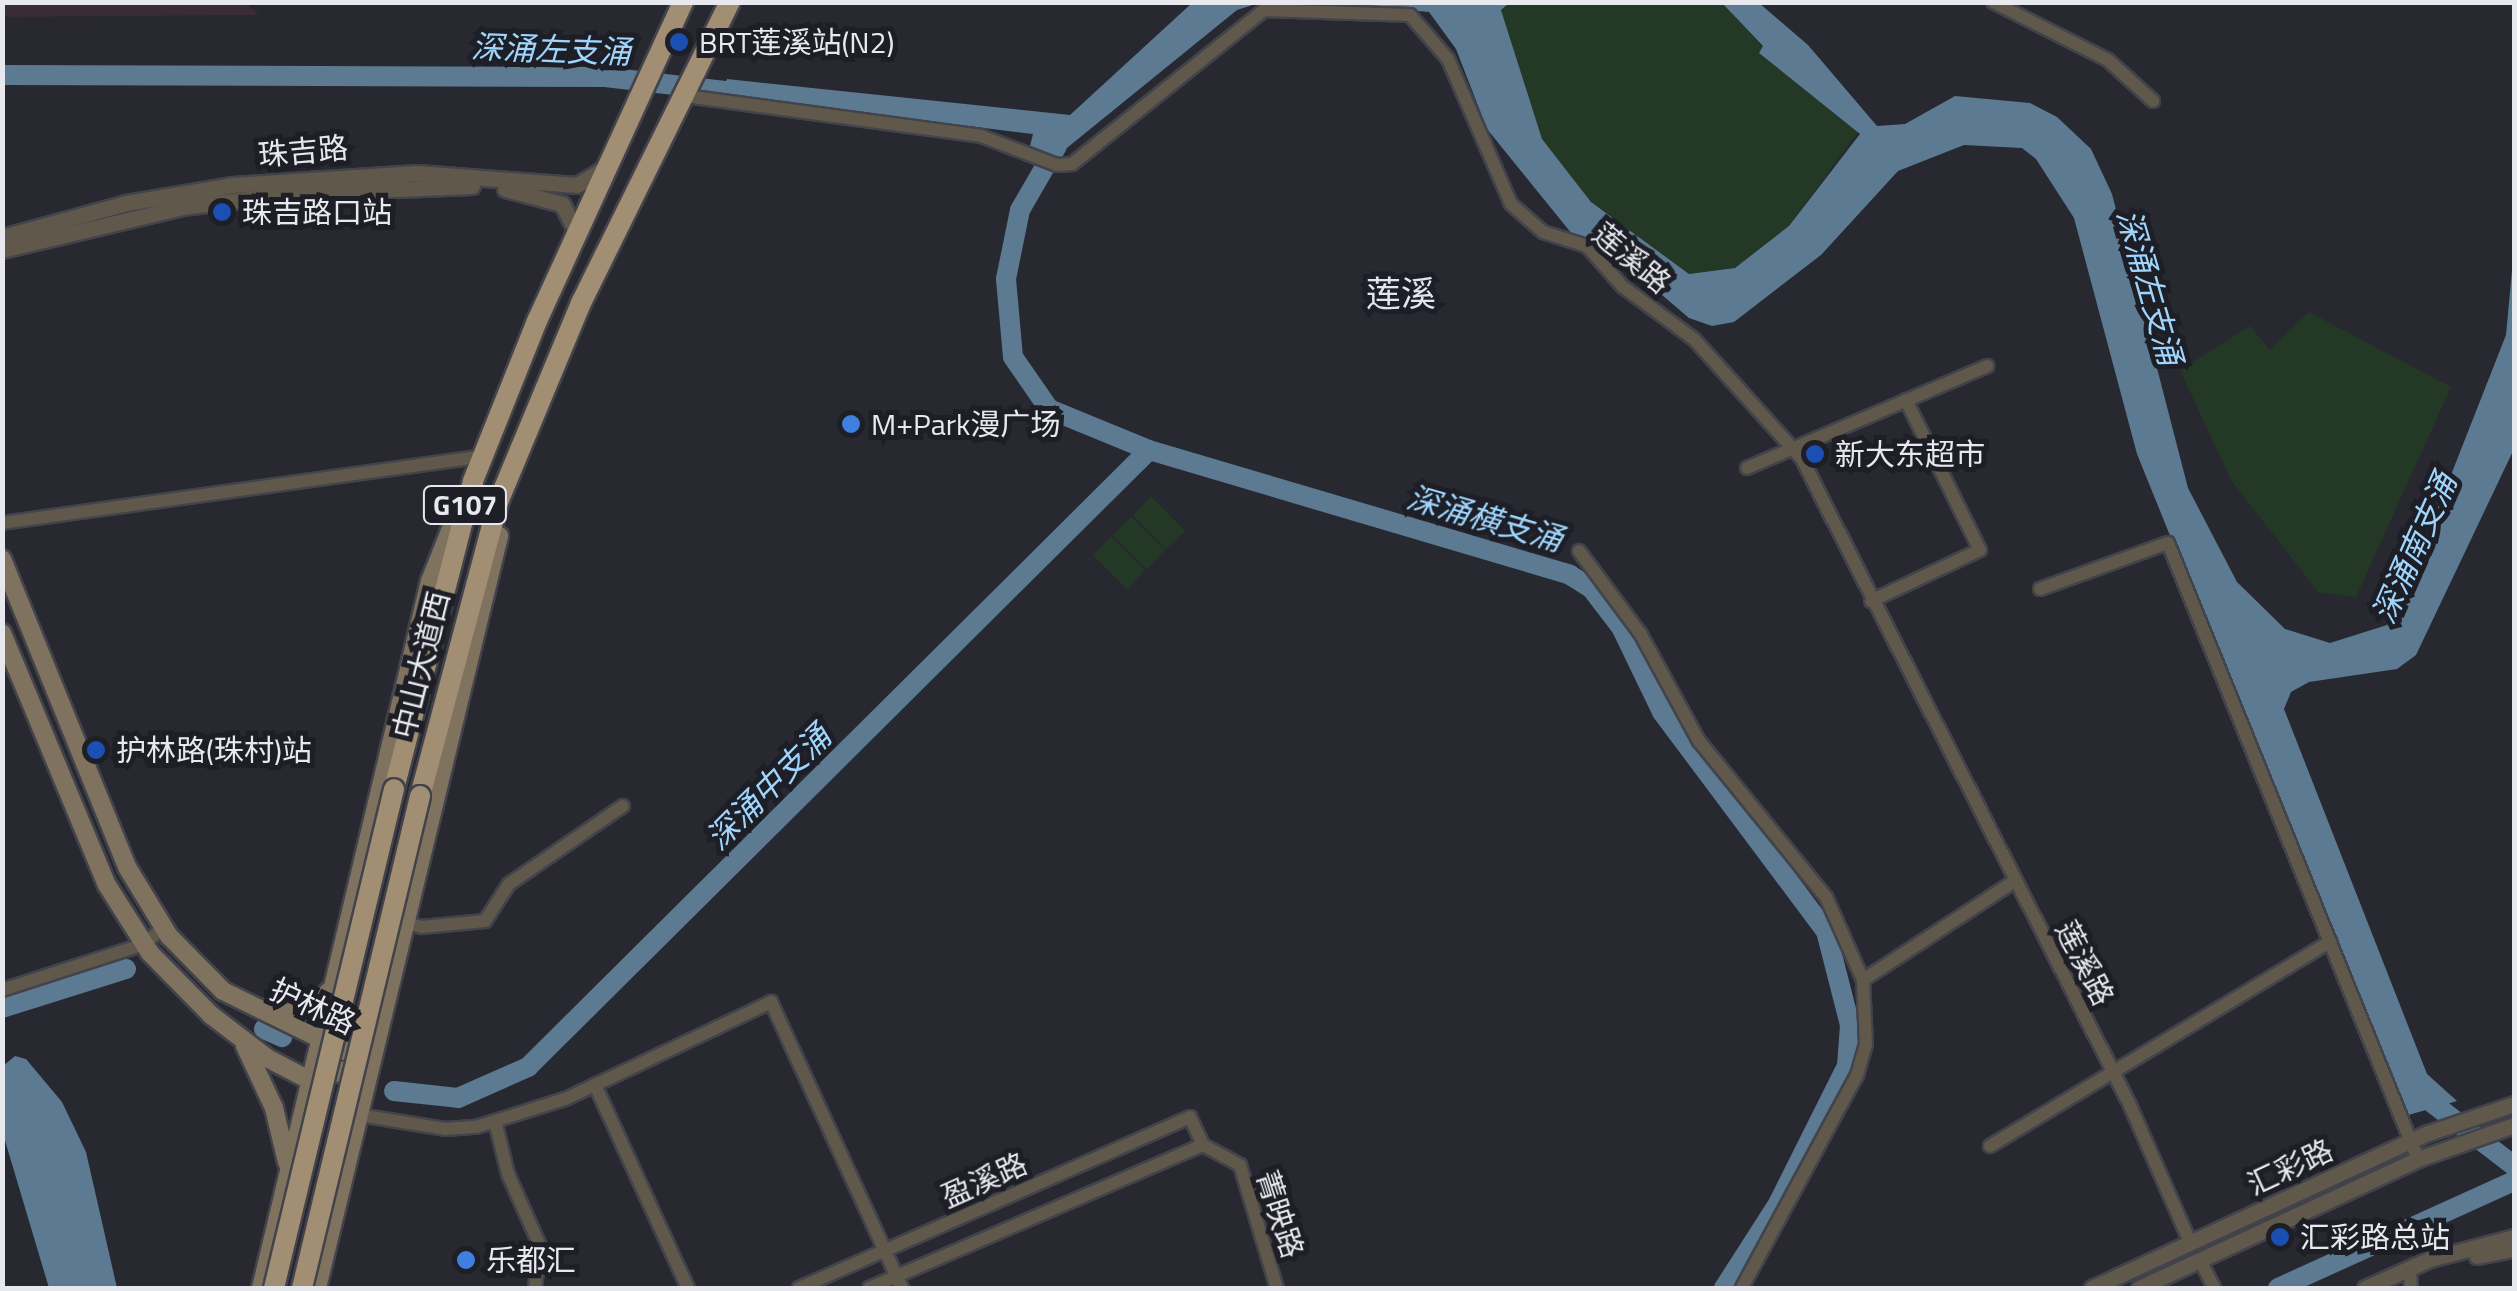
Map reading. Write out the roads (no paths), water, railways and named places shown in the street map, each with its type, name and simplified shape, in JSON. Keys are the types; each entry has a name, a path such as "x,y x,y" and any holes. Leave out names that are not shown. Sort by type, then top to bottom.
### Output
{"highway":[{"name":"G107","path":"608,166 683,2"},
{"name":"G107","path":"688,92 730,2"},
{"name":"中山大道西","path":"302,1288 480,556 521,444 581,303 688,92"},
{"name":"中山大道西","path":"274,1288 473,480 608,166"}],"main road":[{"path":"317,1288 521,444"},
{"path":"261,1288 430,581 473,480"},
{"name":"护林路","path":"2,559 126,867 164,928 224,992 250,1008 370,1063"},
{"name":"护林路","path":"2,633 107,884 144,944 239,1038 309,1080 370,1063"},
{"path":"250,1008 299,1015 332,986"},
{"path":"239,1038 274,1108 289,1170"},
{"path":"282,1199 310,1183 326,1192 334,1216"}],"street":[{"path":"1993,2 2108,60 2153,101"},
{"name":"莲溪路","path":"688,92 981,136 1057,165 1089,153 1264,10 1402,12 1430,31 1448,60 1511,204 1543,232 1587,246 1622,286 1694,339 1794,448 2113,1072 2191,1244"},
{"name":"珠吉路","path":"2,237 126,203 232,184 417,173 577,185 608,166"},
{"name":"珠吉路","path":"2,250 168,209 428,186 548,197 572,214 578,235"},
{"path":"1747,468 1987,366"},
{"path":"1872,601 1980,550 1906,400"},
{"path":"2,523 482,456"},
{"path":"2040,588 2168,543 2418,1160"},
{"path":"1580,551 1640,633 1708,754 1826,898 1862,980 1866,1044 1857,1075 1742,1288"},
{"path":"404,922 422,927 484,922 509,884 623,806"},
{"path":"1862,980 2015,881"},
{"path":"2,990 144,944 164,928"},
{"path":"1990,1146 2330,942"},
{"path":"358,1115 445,1129 495,1121 595,1086 771,1002 900,1282"},
{"path":"595,1086 688,1288"},
{"name":"汇彩路","path":"2092,1288 2428,1133 2514,1104"},
{"name":"盈溪路","path":"799,1288 1190,1117 1202,1145 900,1282 869,1288"},
{"path":"495,1121 508,1174 540,1246 535,1288"},
{"name":"汇彩路","path":"2139,1288 2438,1151 2508,1127"},
{"name":"菁映路","path":"1202,1145 1240,1166 1278,1288"},
{"path":"2354,1168 2362,1185"},
{"path":"2364,1288 2514,1237"},
{"path":"2410,1270 2514,1249"},
{"path":"2200,1260 2214,1288"},
{"path":"2410,1270 2411,1288"}],"water":[{"path":"1192,3 1259,3 1237,10 1057,156 1030,146 1033,134 720,95 727,79 1070,115"},
{"path":"1332,3 1509,3 1501,10 1542,139 1591,202 1689,274 1735,268 1789,226 1860,134 1759,53 1763,46 1722,3 1759,3 1808,45 1877,126 1905,124 1955,96 2030,103 2057,117 2091,149 2112,194 2188,488 2237,582 2285,629 2330,643 2387,625 2401,602 2506,335 2514,249 2514,449 2416,655 2397,669 2309,682 2291,692 2284,709 2427,1074 2457,1101 2405,1116 2137,454 2074,218 2036,159 2022,148 1964,145 1898,171 1821,255 1734,322 1712,326 1689,318 1608,249 1572,234 1487,129 1456,49 1429,12"},
{"path":"15,1056 26,1059 62,1102 86,1152 117,1288 49,1288 3,1134 3,1066"}],"waterway":[{"name":"深涌左支涌","path":"2,75 605,77 744,93"},
{"name":"深涌横支涌","path":"1057,146 1020,210 1006,279 1013,357 1049,409 1149,450 1570,575 1591,588 1621,627 1662,712 1826,931 1850,1025 1847,1066 1778,1204 1724,1288"},
{"name":"深涌中支涌","path":"394,1091 458,1098 528,1067 1149,450"},
{"name":"深涌中支涌","path":"2,1008 126,969"},
{"name":"深涌中支涌","path":"264,1029 282,1037"},
{"name":"深涌左支涌","path":"2418,1092 2514,1166"},
{"path":"2278,1288 2514,1181"}],"place":[{"name":"BRT莲溪站(N2)","path":"679,42"},
{"name":"珠吉路口站","path":"222,212"},
{"name":"M+Park漫广场","path":"851,424"},
{"name":"新大东超市","path":"1815,454"},
{"name":"护林路(珠村)站","path":"96,750"},
{"name":"汇彩路总站","path":"2280,1237"},
{"name":"乐都汇","path":"466,1260"}],"district":[{"name":"莲溪","path":"1401,293"}],"water label":[{"name":"深涌南支涌","path":"2414,548"}]}
